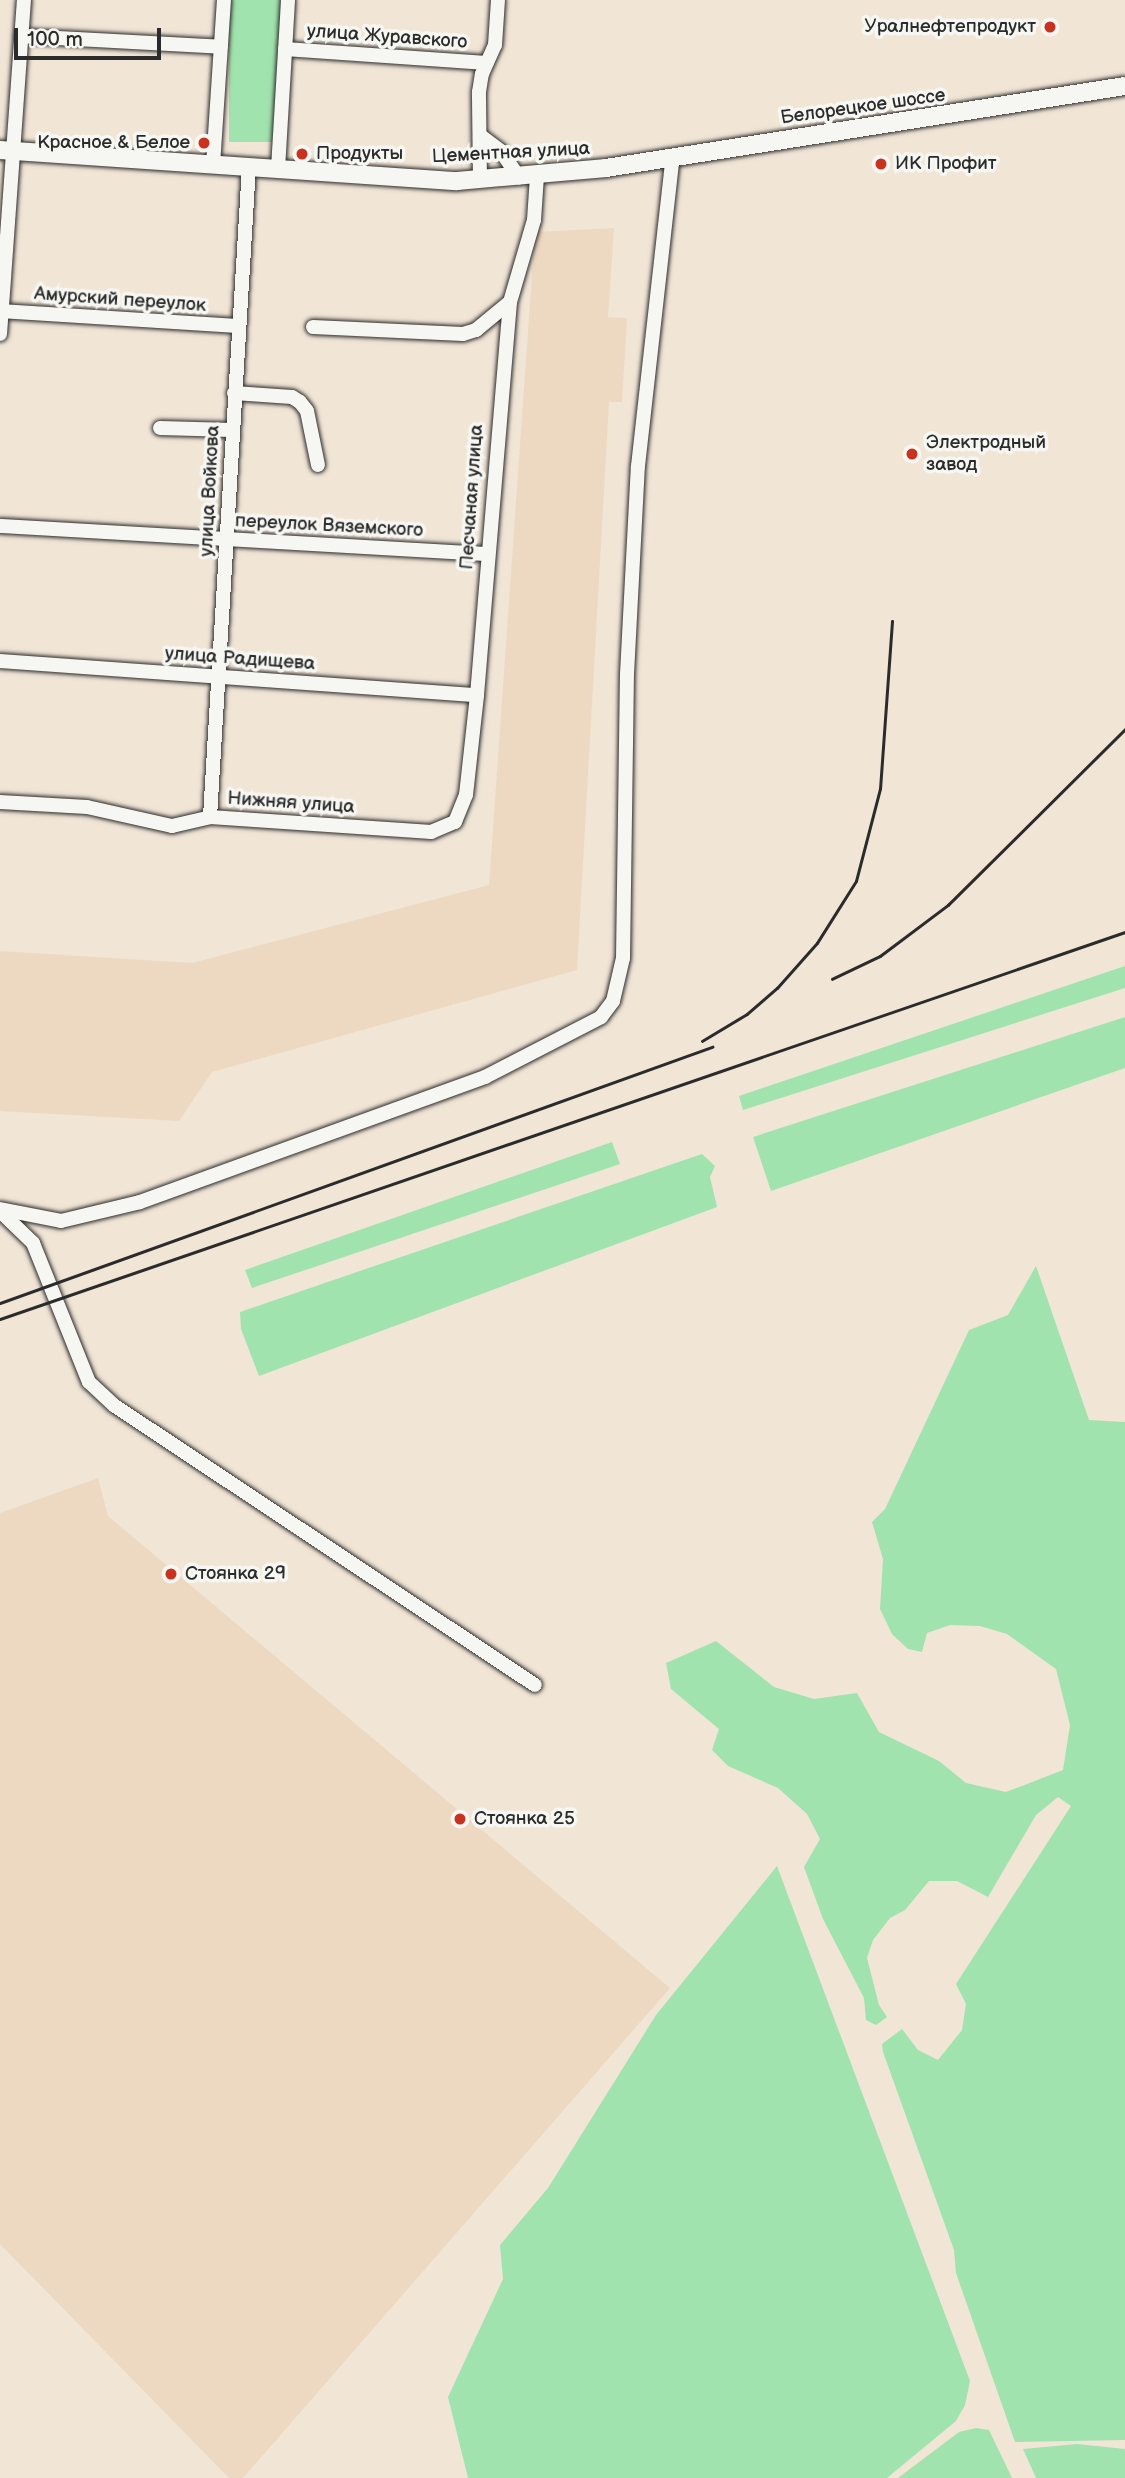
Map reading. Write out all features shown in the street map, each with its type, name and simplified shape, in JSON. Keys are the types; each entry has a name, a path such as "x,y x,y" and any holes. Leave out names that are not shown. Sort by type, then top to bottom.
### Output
{"main road":[{"name":"Белорецкое шоссе","path":"606,168 1125,86"},
{"name":"Цементная улица","path":"6,151 480,180 606,168"}],"street":[{"path":"0,334 6,151 23,0"},
{"path":"213,165 225,0"},
{"path":"278,169 288,0"},
{"path":"480,180 479,92 495,45 498,0"},
{"path":"21,36 221,47"},
{"name":"улица Журавского","path":"285,50 487,64"},
{"path":"481,136 502,151 519,177"},
{"path":"0,1210 61,1221 140,1202 485,1077 601,1017 613,1001 623,958 627,674 638,466 673,156"},
{"name":"улица Войкова","path":"210,817 248,167"},
{"name":"Песчаная улица","path":"455,822 466,795 477,695 510,302 534,220 537,176"},
{"path":"313,327 463,334 476,330 510,302"},
{"name":"Амурский переулок","path":"1,311 238,326"},
{"path":"234,393 292,397 300,402 307,411 318,465"},
{"path":"160,428 232,430"},
{"name":"переулок Вяземского","path":"0,526 487,554"},
{"name":"улица Радищева","path":"0,662 477,695"},
{"name":"Нижняя улица","path":"0,802 88,807 172,826 210,817 431,832 455,822"},
{"path":"0,1210 33,1243 89,1382 115,1406 535,1685"}],"shaded area":[{"path":"614,228 608,317 627,318 622,402 609,402 577,970 212,1072 179,1121 0,1111 0,951 192,963 489,885 535,232"},
{"path":"98,1478 108,1516 670,1988 243,2478 229,2478 0,2244 0,1513"}],"green space":[{"path":"229,0 280,0 280,142 229,142"},
{"path":"1125,966 1125,988 743,1110 739,1096"},
{"path":"1125,1017 1125,1068 771,1191 753,1137"},
{"path":"612,1142 620,1164 252,1288 245,1270"},
{"path":"702,1154 715,1166 710,1177 717,1207 259,1376 241,1329 240,1312"},
{"path":"1036,1266 1089,1420 1125,1422 1125,2440 1015,2442 956,2273 954,2250 882,2044 902,2029 918,2050 938,2060 962,2030 966,2004 956,1984 1071,1806 1058,1797 1036,1815 988,1897 957,1881 929,1881 905,1910 890,1918 873,1940 867,1958 879,2005 887,2017 876,2025 866,2020 864,1998 823,1919 804,1867 820,1839 807,1814 778,1788 728,1766 712,1750 719,1729 671,1689 666,1663 716,1641 774,1687 814,1699 857,1693 879,1732 939,1761 966,1783 1006,1792 1063,1770 1070,1725 1056,1669 1007,1634 980,1626 950,1625 927,1633 922,1652 908,1649 892,1634 880,1609 883,1559 872,1522 885,1509 969,1330 1008,1315"},
{"path":"777,1866 970,2381 965,2405 956,2421 887,2478 468,2478 448,2397 503,2279 500,2245 548,2188 656,2015"},
{"path":"976,2428 989,2430 1012,2478 898,2478 959,2432"},
{"path":"1077,2444 1125,2449 1125,2478 1036,2478 1023,2449"}],"railway":[{"path":"702,1041 747,1014 777,988 817,943 856,881 880,789 892,621"},
{"path":"832,979 880,956 948,905 1125,729"},
{"path":"0,1319 1125,932"},
{"path":"0,1303 712,1047"}],"place":[{"name":"Уралнефтепродукт","path":"1050,27"},
{"name":"Красное & Белое","path":"204,143"},
{"name":"Продукты","path":"302,154"},
{"name":"ИК Профит","path":"881,164"},
{"name":"Электродный завод","path":"912,454"},
{"name":"Стоянка 29","path":"171,1574"},
{"name":"Стоянка 25","path":"460,1819"}]}
